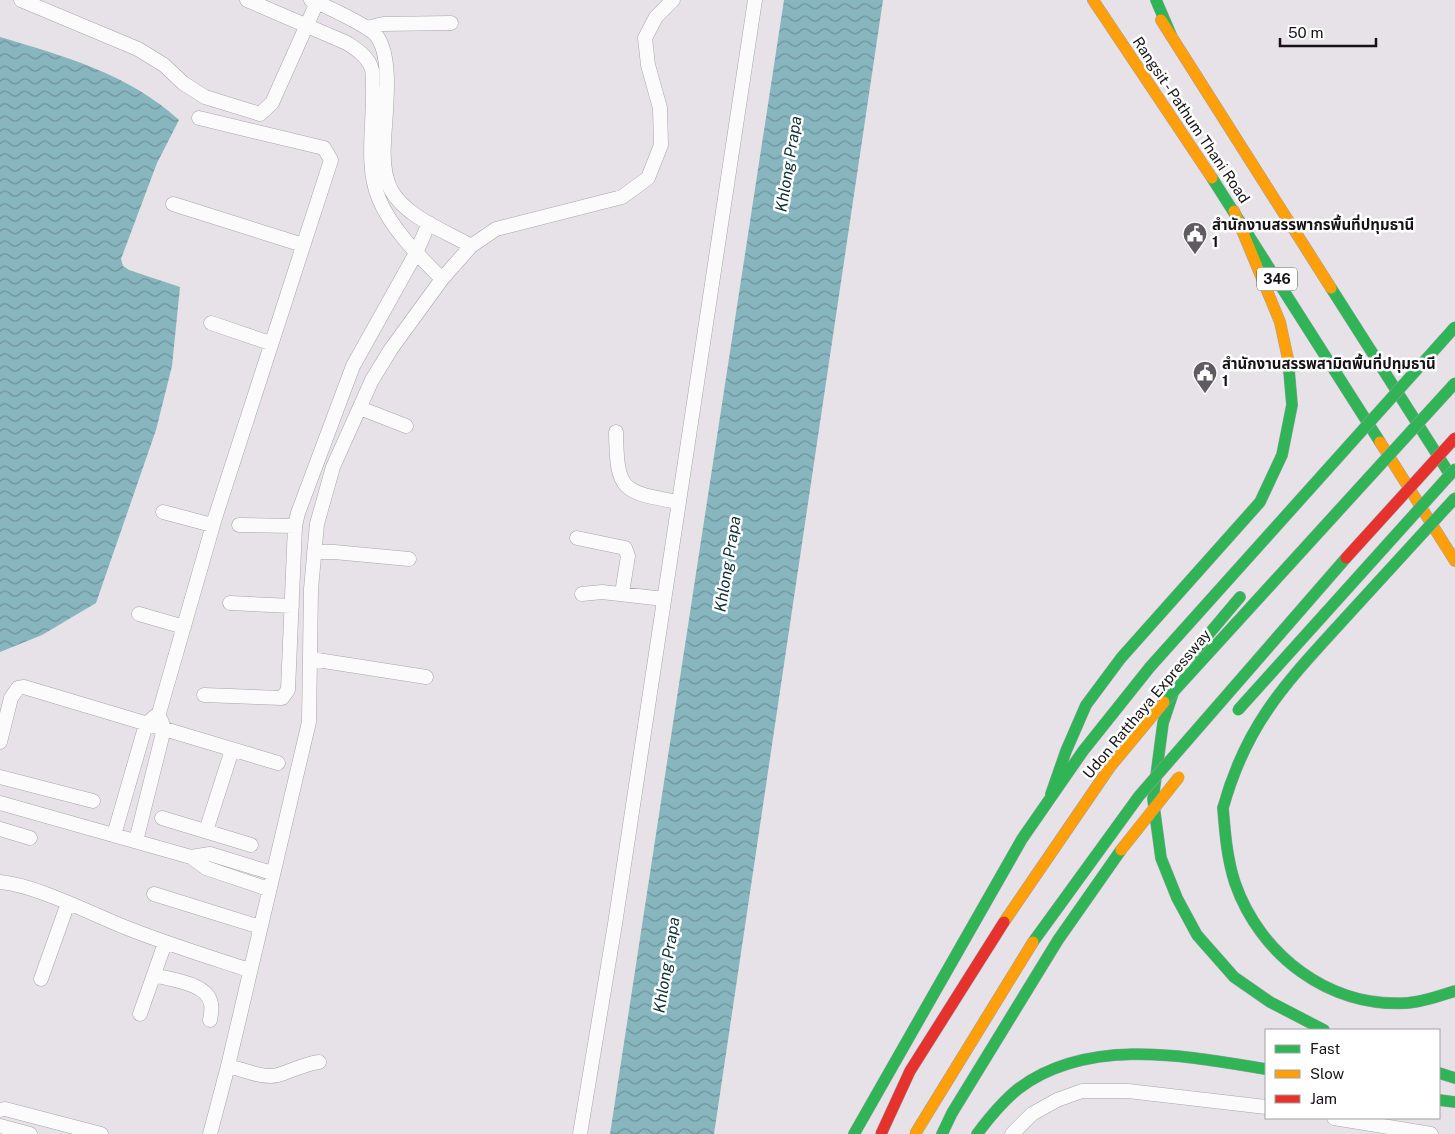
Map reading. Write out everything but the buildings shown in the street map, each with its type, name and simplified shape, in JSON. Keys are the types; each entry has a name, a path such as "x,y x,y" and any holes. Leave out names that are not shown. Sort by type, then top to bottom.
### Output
{"main road":[{"name":"Rangsit - Pathum Thani Road","path":"1093,0 1234,211 1455,560"},
{"name":"Rangsit - Pathum Thani Road","path":"1149,0 1455,482"},
{"path":"1156,0 1171,34"},
{"path":"1051,794 1066,751 1086,706 1121,658 1260,502 1282,455 1292,404 1291,370 1280,322 1234,211"},
{"path":"856,1130 1022,838 1051,794 1102,725 1150,668 1455,327"},
{"name":"Udon Ratthaya Expressway","path":"881,1134 910,1070 946,1011 1110,767 1161,706 1455,382"},
{"path":"1403,420 1416,406"},
{"path":"1370,456 1390,434"},
{"path":"915,1134 1016,969 1072,886 1139,796 1377,522 1455,438"},
{"path":"1233,715 1455,470"},
{"path":"1455,498 1265,708 1241,749 1230,776 1222,808 1223,838 1229,870 1239,898 1253,925 1272,948 1297,970 1316,983 1337,991 1369,999 1400,1003 1430,998 1455,991"},
{"path":"1244,594 1208,635 1173,691 1163,723 1152,799 1161,858 1177,898 1197,935 1234,977 1270,1002 1322,1029"},
{"path":"942,1134 952,1113 1033,978 1088,895 1162,797 1188,767"},
{"path":"976,1134 998,1108 1026,1083 1060,1066 1098,1057 1137,1053 1187,1056 1265,1069"},
{"path":"1440,1073 1455,1078"},
{"path":"1440,1100 1455,1102"}],"street":[{"path":"21,0 138,49 164,65 183,84 205,97 260,114 272,103 307,27 316,1 367,28 376,35 382,48 387,73 383,160 390,189 401,203 429,223 470,246"},
{"path":"248,0 347,43 360,52 372,67 374,116 372,167 378,198 392,221 416,253 442,279"},
{"path":"210,1134 228,1066 268,888 309,722 311,588 314,552 317,524 333,466 372,380 391,349 442,279 470,246 496,229 622,197 648,178 661,145 661,136 660,108 648,65 645,38 656,17 673,0"},
{"path":"580,1134 615,924 755,0"},
{"path":"367,28 383,24 451,23"},
{"path":"114,835 146,724 159,712 212,525 270,343 330,168 331,160 324,148 199,118"},
{"path":"174,204 304,245"},
{"path":"204,695 282,698 285,695 289,682 295,526 353,366 416,253 429,223"},
{"path":"211,323 270,343"},
{"path":"360,408 406,426"},
{"path":"616,432 618,473 624,485 654,498 679,502"},
{"path":"163,512 212,525"},
{"path":"239,525 295,526"},
{"path":"577,538 625,548 628,556 622,593"},
{"path":"314,552 409,559"},
{"path":"582,594 622,593 664,599"},
{"path":"230,604 292,606"},
{"path":"139,614 184,627"},
{"path":"311,660 426,677"},
{"path":"0,742 11,698 18,688 24,687 278,764"},
{"path":"136,842 164,729 159,712"},
{"path":"206,831 232,750"},
{"path":"0,777 92,801"},
{"path":"0,803 190,856 210,854 272,874"},
{"path":"162,818 251,845"},
{"path":"0,830 30,838"},
{"path":"190,856 206,868 268,888"},
{"path":"0,882 11,883 68,903 165,943 249,970"},
{"path":"154,894 260,928"},
{"path":"41,979 68,903"},
{"path":"140,1014 165,943"},
{"path":"154,975 201,989 208,994 212,1004 210,1020"},
{"path":"228,1066 267,1076 277,1075 305,1064 319,1062"},
{"path":"1012,1134 1032,1114 1057,1100 1082,1091 1128,1092 1265,1106"},
{"path":"30,1134 0,1126 2,1109 101,1134"},
{"path":"1340,1119 1431,1134"}],"water":[{"name":"Khlong Prapa","path":"784,0 883,0 714,1134 610,1134"},
{"path":"0,37 95,68 139,90 179,120 157,163 121,259 123,266 129,270 180,287 172,366 156,430 96,603 42,635 0,652"}],"traffic: fast":[{"path":"1156,0 1171,35"},
{"path":"1212,178 1380,442"},
{"path":"1331,288 1447,470"},
{"path":"1150,667 1455,327"},
{"path":"1051,794 1066,751 1086,705 1121,658 1260,502 1282,455 1292,405 1288,359"},
{"path":"1164,702 1455,383"},
{"path":"1238,710 1455,469"},
{"path":"1223,808 1244,750 1257,726 1288,682 1455,498"},
{"path":"1033,942 1139,796 1346,558"},
{"path":"1194,657 1208,635 1240,597"},
{"path":"854,1134 1022,839 1083,751 1150,667"},
{"path":"1174,690 1163,723 1153,799 1161,858 1177,898 1197,935 1234,977 1270,1002 1322,1029"},
{"path":"1223,808 1230,865 1246,909 1261,933 1280,954 1301,972 1325,986 1351,996 1378,1002 1407,1003 1431,999 1455,991"},
{"path":"952,1113 1058,940 1121,850"},
{"path":"977,1134 996,1110 1018,1089 1046,1072 1075,1062 1106,1056 1139,1054 1204,1059 1265,1069"},
{"path":"1440,1073 1455,1078"},
{"path":"1440,1100 1455,1102"},
{"path":"942,1134 952,1113"}],"traffic: slow":[{"path":"1093,0 1212,178"},
{"path":"1161,20 1331,288"},
{"path":"1234,211 1280,322 1288,359"},
{"path":"1380,442 1455,561"},
{"path":"1004,922 1110,767 1164,702"},
{"path":"1121,850 1179,777"},
{"path":"915,1134 1033,942"}],"traffic: jam":[{"path":"1346,558 1455,438"},
{"path":"881,1134 910,1071 1004,922"}],"place":[{"name":"สำนักงานสรรพากรพื้นที่ปทุมธานี 1","path":"1195,255"},
{"name":"สำนักงานสรรพสามิตพื้นที่ปทุมธานี 1","path":"1205,394"}]}
